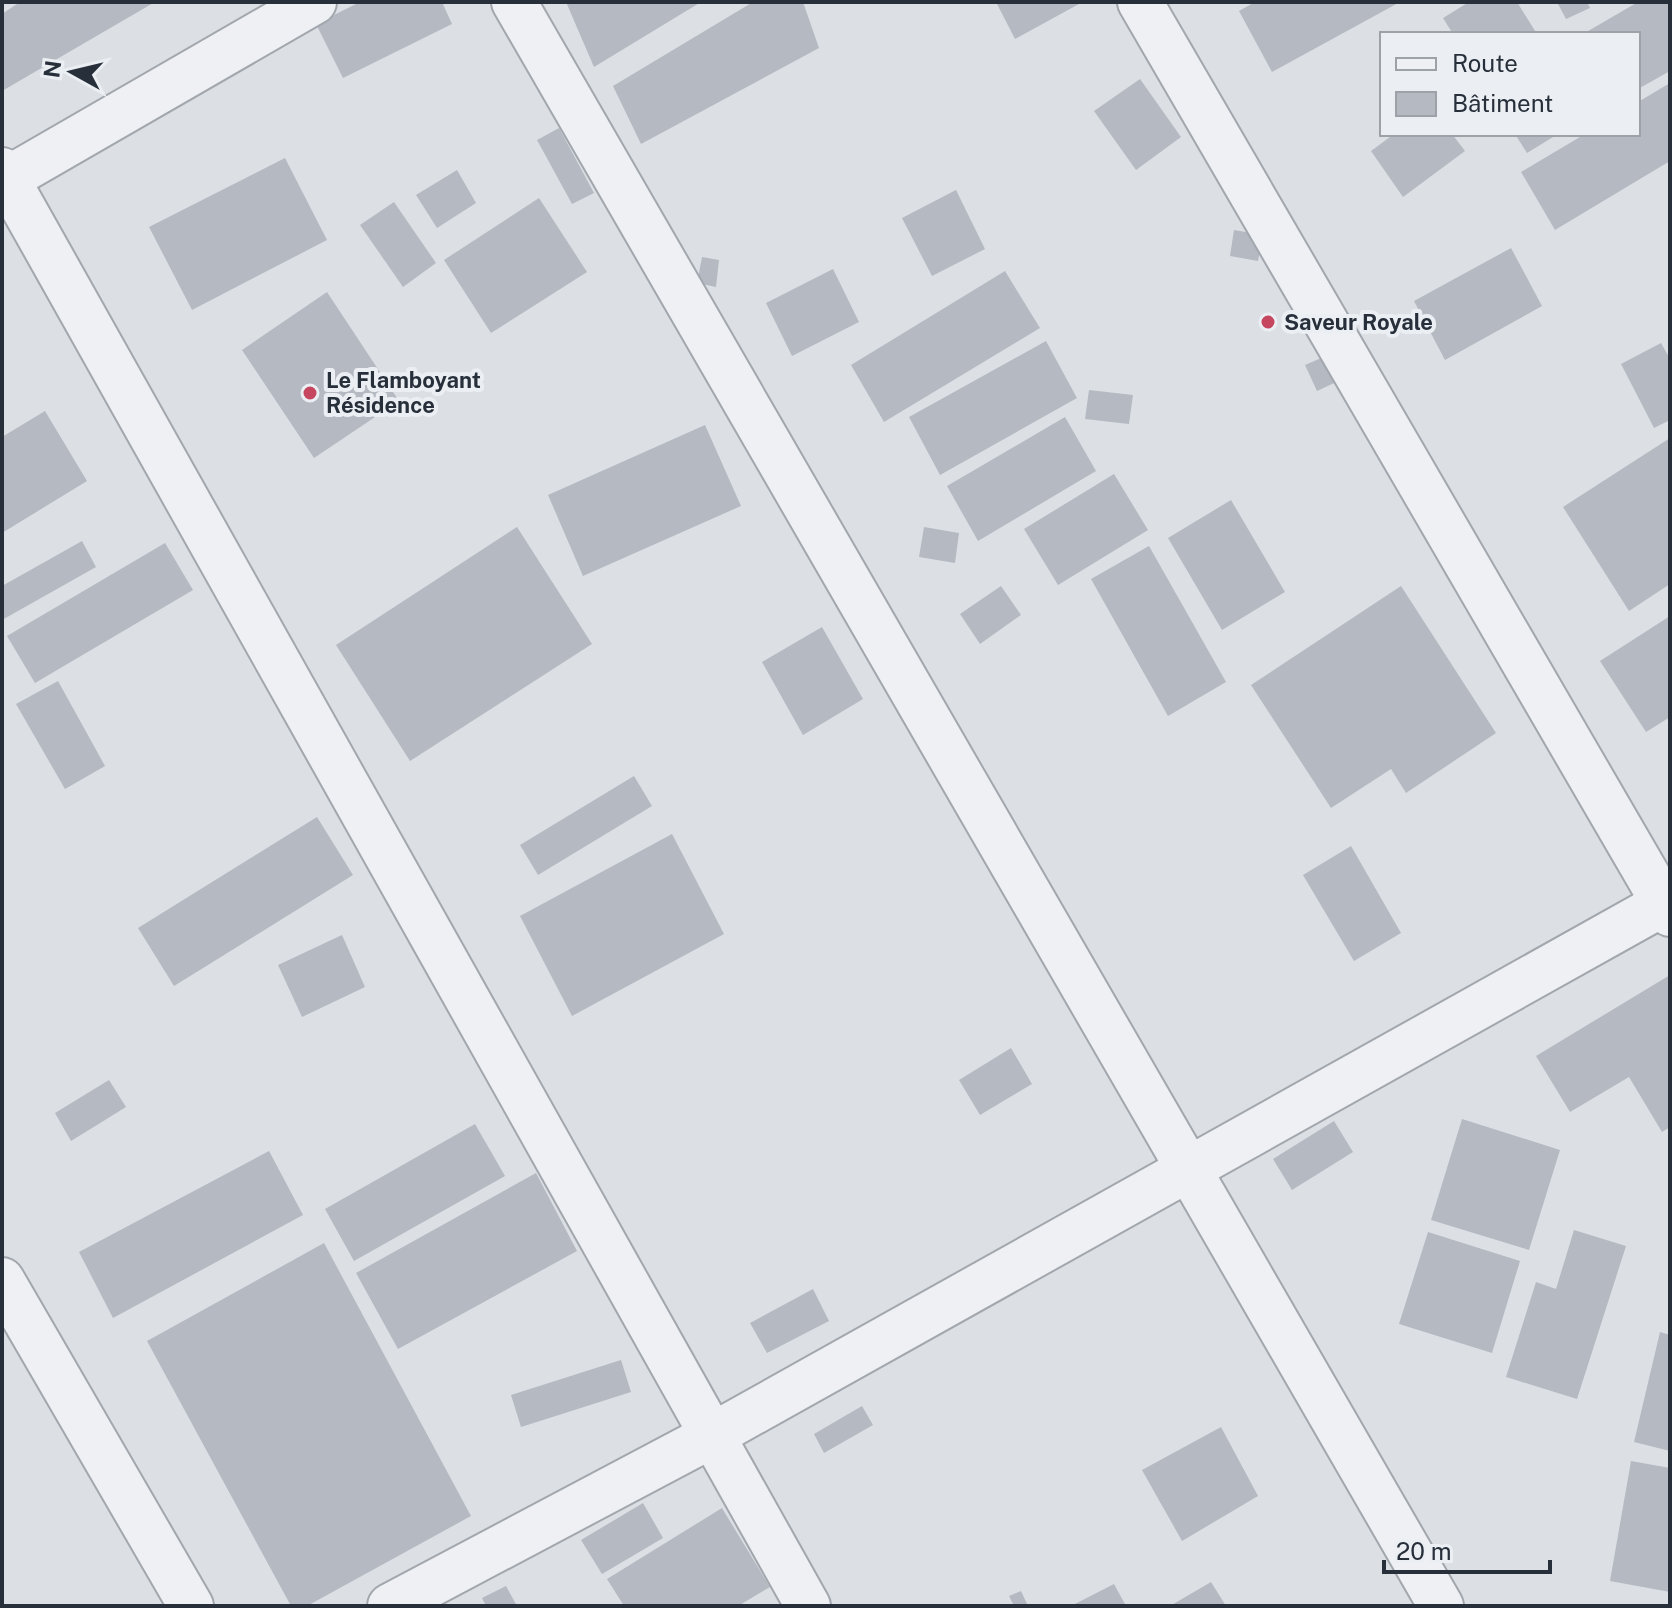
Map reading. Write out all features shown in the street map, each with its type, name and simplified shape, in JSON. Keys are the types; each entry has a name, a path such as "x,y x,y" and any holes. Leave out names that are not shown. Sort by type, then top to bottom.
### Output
{"street":[{"path":"314,2 4,177 808,1606"},
{"path":"514,2 1441,1606"},
{"path":"390,1606 711,1436 1668,906 1140,2"},
{"path":"2,1280 191,1606"}],"building":[{"path":"20,2 155,2 2,91 2,14"},
{"path":"360,2 442,2 452,24 343,78 316,24"},
{"path":"566,2 701,2 594,67"},
{"path":"753,2 803,2 819,48 641,144 613,86"},
{"path":"996,2 1078,2 1079,4 1015,39"},
{"path":"1255,2 1400,2 1272,72 1239,11"},
{"path":"1469,2 1517,2 1536,32 1452,32 1443,18"},
{"path":"1557,2 1587,2 1590,8 1566,19"},
{"path":"1638,2 1670,2 1670,71 1640,88 1640,32 1586,32"},
{"path":"1140,79 1181,137 1136,170 1094,111"},
{"path":"1670,83 1670,161 1555,230 1521,172 1582,136 1640,136 1640,101"},
{"path":"559,128 594,193 572,204 537,140"},
{"path":"1391,136 1454,136 1465,151 1403,197 1371,151"},
{"path":"1516,136 1555,136 1527,153"},
{"path":"285,158 327,240 192,310 149,227"},
{"path":"457,170 476,203 437,228 416,195"},
{"path":"956,190 985,249 932,276 902,218"},
{"path":"539,198 587,272 491,333 444,260"},
{"path":"394,202 436,263 403,287 360,225"},
{"path":"1234,230 1263,235 1258,261 1230,256"},
{"path":"1511,248 1542,306 1445,360 1414,301"},
{"path":"702,257 719,260 716,287 697,283"},
{"path":"833,269 859,322 792,356 766,303"},
{"path":"1005,271 1040,328 884,422 851,365"},
{"path":"327,292 399,401 314,458 242,350"},
{"path":"1046,341 1077,398 940,475 909,417"},
{"path":"1661,343 1670,359 1670,420 1654,428 1621,364"},
{"path":"1335,352 1347,377 1317,391 1305,365"},
{"path":"1089,390 1133,395 1129,424 1085,419"},
{"path":"45,411 87,481 2,533 2,437"},
{"path":"1065,417 1096,471 978,541 947,486"},
{"path":"705,425 741,506 583,576 548,495"},
{"path":"1670,438 1670,584 1629,611 1563,507"},
{"path":"1114,474 1148,530 1058,585 1024,529"},
{"path":"1231,500 1285,592 1222,630 1168,538"},
{"path":"517,527 592,644 410,761 336,645"},
{"path":"924,527 959,533 955,563 919,557"},
{"path":"82,541 96,567 2,620 2,586"},
{"path":"165,543 193,590 35,683 7,636"},
{"path":"1149,546 1226,682 1168,716 1091,579"},
{"path":"1001,586 1021,615 980,644 960,614"},
{"path":"1401,586 1496,733 1406,793 1391,769 1331,808 1251,685"},
{"path":"1670,616 1670,717 1646,732 1600,661"},
{"path":"822,627 863,699 803,735 762,662"},
{"path":"58,681 105,766 65,789 16,704"},
{"path":"634,776 652,806 538,875 520,845"},
{"path":"317,817 353,875 174,986 138,928"},
{"path":"672,834 724,934 572,1016 520,916"},
{"path":"1351,846 1401,933 1354,961 1303,875"},
{"path":"342,935 365,987 302,1017 278,965"},
{"path":"1670,975 1670,1127 1662,1132 1629,1077 1570,1112 1536,1056"},
{"path":"1011,1048 1032,1084 980,1115 959,1080"},
{"path":"109,1080 126,1107 71,1141 55,1113"},
{"path":"1462,1119 1560,1150 1529,1250 1431,1220"},
{"path":"1334,1121 1353,1152 1292,1190 1273,1159"},
{"path":"475,1124 505,1176 354,1261 325,1209"},
{"path":"269,1151 303,1215 113,1318 79,1252"},
{"path":"536,1173 577,1251 398,1349 356,1273"},
{"path":"1574,1230 1626,1246 1577,1399 1506,1377 1536,1282 1556,1289"},
{"path":"1428,1232 1520,1261 1492,1353 1399,1324"},
{"path":"324,1243 471,1516 307,1606 291,1606 147,1341"},
{"path":"813,1289 829,1321 767,1353 750,1323"},
{"path":"1660,1332 1670,1335 1670,1451 1634,1442"},
{"path":"621,1360 631,1392 521,1427 511,1395"},
{"path":"862,1406 873,1425 824,1453 814,1434"},
{"path":"1221,1427 1258,1496 1182,1541 1142,1470"},
{"path":"1631,1461 1670,1468 1670,1592 1610,1581"},
{"path":"643,1503 663,1538 602,1574 581,1540"},
{"path":"722,1508 770,1587 738,1606 624,1606 607,1579"},
{"path":"1211,1582 1226,1606 1170,1606"},
{"path":"1114,1584 1126,1606 1071,1606"},
{"path":"506,1586 517,1606 486,1606 482,1598"},
{"path":"1021,1591 1028,1606 1014,1606 1009,1596"}],"place":[{"name":"Saveur Royale","path":"1268,322"},
{"name":"Le Flamboyant Résidence","path":"310,393"}]}
